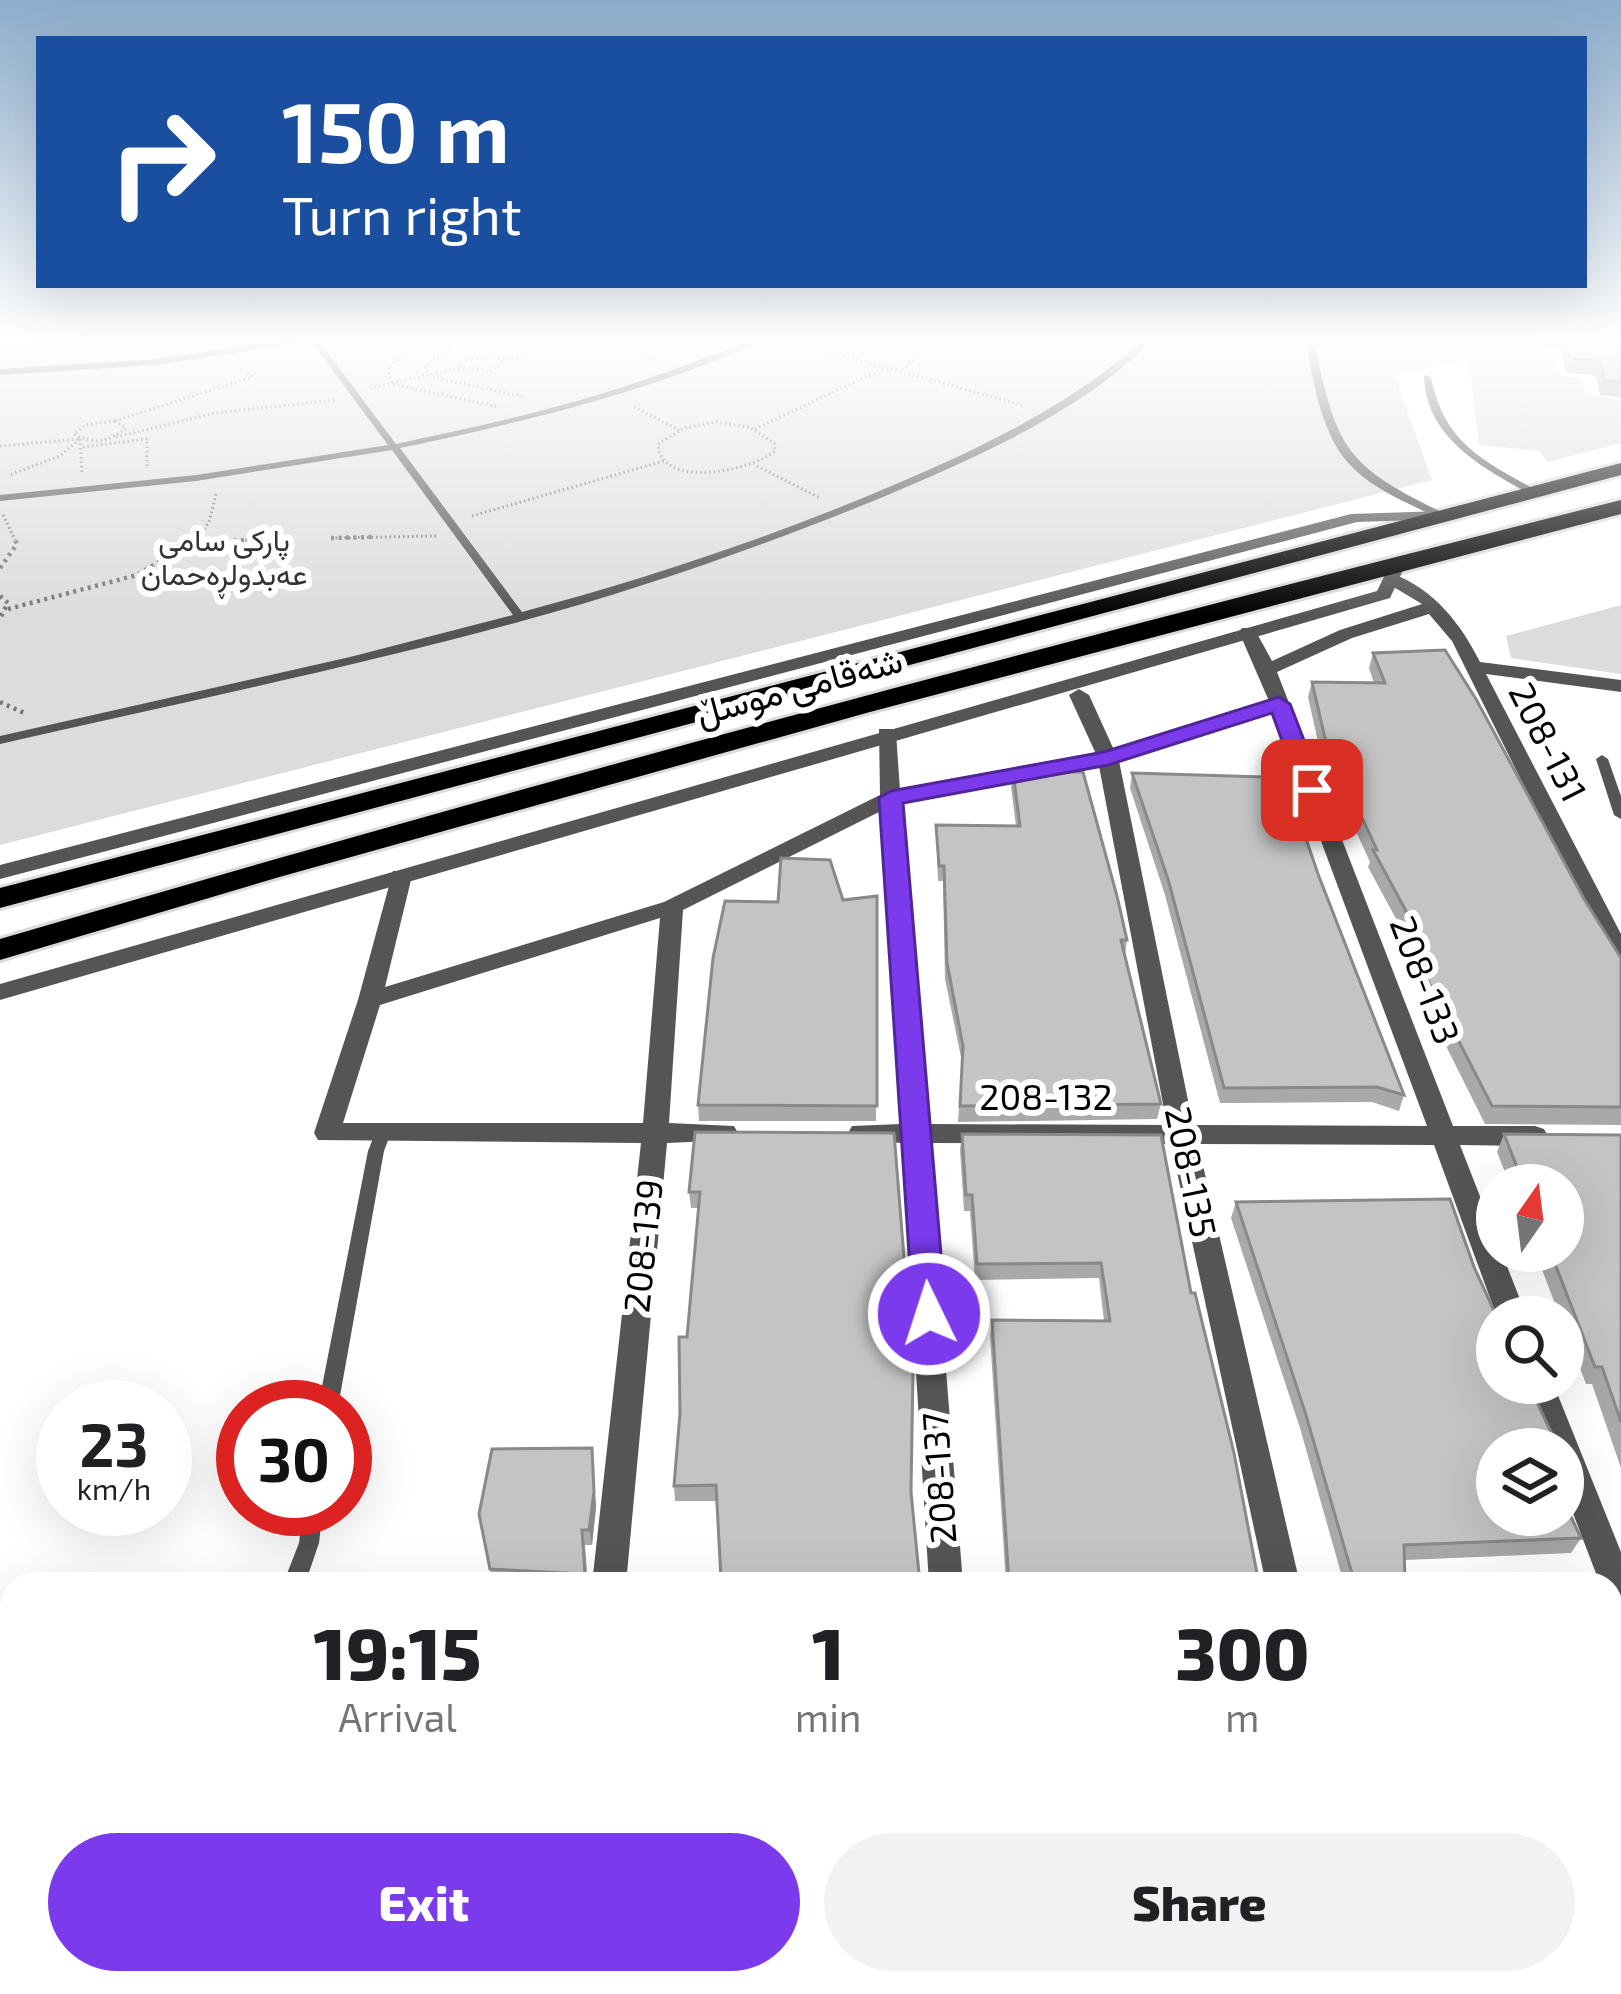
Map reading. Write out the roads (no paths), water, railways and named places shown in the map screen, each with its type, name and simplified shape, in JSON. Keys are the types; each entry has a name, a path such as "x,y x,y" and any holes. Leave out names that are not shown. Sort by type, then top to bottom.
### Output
{"highway":[{"name":"شەقامی موسڵ","path":"0,898 1619,469"},
{"name":"شەقامی موسڵ","path":"0,950 265,871 861,706 1395,573 1570,519 1621,510"},
{"path":"373,796 364,817 375,828 396,834"},
{"path":"247,831 270,847 265,871"}],"street":[{"path":"0,872 1357,517 1442,516"},
{"path":"0,992 1384,594 1395,573"},
{"name":"208-131","path":"1395,573 1460,640 1621,957"},
{"path":"1267,670 1346,634 1432,607"},
{"name":"208-133","path":"1247,632 1267,670 1504,1296"},
{"path":"1472,666 1621,686"},
{"name":"208-135","path":"1079,695 1108,758 1182,1133 1280,1572"},
{"path":"370,1000 671,908 891,798 1108,758 1279,704"},
{"name":"208-137","path":"886,734 918,1133 945,1572"},
{"path":"401,876 370,1000 327,1133 750,1133"},
{"name":"208-139","path":"610,1572 655,1133 671,908"},
{"name":"208-132","path":"822,1133 1553,1136"},
{"path":"1546,1404 1612,1572"}],"lane":[{"path":"380,430 521,618"},
{"path":"0,498 204,477 465,430"},
{"path":"0,740 521,618 848,511 1014,430"},
{"path":"1331,430 1358,471 1442,516"},
{"path":"1447,430 1466,452 1533,492"},
{"path":"1602,759 1621,815"},
{"path":"333,1380 376,1151 384,1130"},
{"path":"298,1572 310,1536"}],"park label":[{"name":"پارکی سامی عەبدولڕەحمان","path":"224,558"}]}
